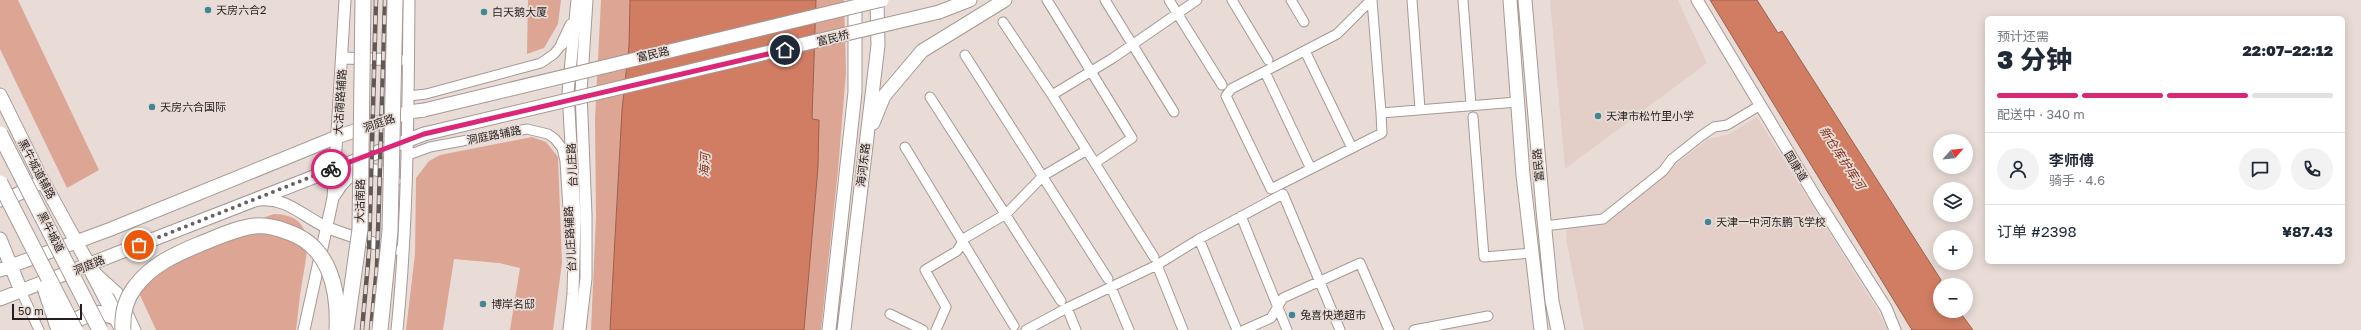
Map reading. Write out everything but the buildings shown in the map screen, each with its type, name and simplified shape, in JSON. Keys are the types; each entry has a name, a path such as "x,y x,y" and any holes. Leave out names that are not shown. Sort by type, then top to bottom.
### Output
{"highway":[{"name":"大沽南路","path":"346,330 360,229 364,0"},
{"path":"380,330 390,231 395,0"},
{"name":"黑牛城道","path":"0,134 100,330"},
{"path":"0,183 75,330"},
{"path":"121,326 130,294 152,269 169,258 193,247 226,234 255,226 279,228 303,238 316,249 325,262 333,281 338,306 337,330"},
{"path":"31,246 61,330 84,316 97,313 106,313 121,326"},
{"path":"89,265 121,326"}],"main road":[{"name":"海河东路","path":"829,330 855,92 855,0"},
{"name":"海河东路","path":"844,330 878,45 877,0"},
{"name":"富民路","path":"424,110 882,0"},
{"name":"富民桥","path":"424,134 939,12 970,0"},
{"path":"866,140 884,96 922,51 1006,0"},
{"name":"富民路","path":"1510,0 1517,102 1531,253 1541,330"},
{"name":"富民路","path":"1525,0 1544,226 1552,301 1558,330"},
{"name":"黑牛城道辅路","path":"0,95 40,176 89,265"},
{"name":"洞庭路","path":"6,268 337,137 409,112 424,110"},
{"name":"洞庭路","path":"0,299 424,134"},
{"path":"0,200 36,185 40,176"},
{"path":"0,239 6,268 21,291"}],"street":[{"name":"大沽南路辅路","path":"304,330 333,198 343,58 344,0"},
{"path":"397,330 404,253 408,155 409,0"},
{"name":"台儿庄路","path":"568,330 573,294 575,216 568,92 577,0"},
{"name":"台儿庄路","path":"580,330 586,278 586,215 580,92 587,0"},
{"path":"1047,0 1132,138 1095,163"},
{"path":"1105,0 1174,112"},
{"path":"1169,0 1222,85"},
{"path":"1052,95 1132,45 1197,0"},
{"path":"1232,0 1268,60"},
{"path":"1291,0 1304,22"},
{"path":"1371,0 1382,133 1271,189 1226,96 1231,89 1337,34 1371,0"},
{"path":"1412,0 1420,110"},
{"path":"1463,0 1471,105"},
{"name":"国康道","path":"1697,0 1818,201 1886,308 1895,330"},
{"path":"409,96 426,94 541,63 554,54 562,44 575,17"},
{"path":"1003,22 1052,95 1155,261 1183,330"},
{"path":"1305,51 1352,148"},
{"path":"965,55 1110,283 1129,330"},
{"path":"343,58 408,60"},
{"path":"1264,72 1311,169"},
{"path":"930,97 1064,304 1076,330"},
{"path":"1381,113 1517,102"},
{"path":"1544,226 1604,219 1664,171 1672,159 1701,136 1714,127 1727,125 1760,106"},
{"path":"1473,117 1484,257 1531,253"},
{"name":"洞庭路辅路","path":"408,155 430,147 527,129 548,134 556,140 562,148 565,161"},
{"path":"905,147 1014,326"},
{"path":"936,330 946,307 925,270 957,251 965,238 1006,214 1043,176 1086,150"},
{"name":"台儿庄路辅路","path":"565,161 573,294"},
{"path":"333,198 340,186 351,176 368,170 379,170 396,182 406,201"},
{"path":"1026,330 1064,304 1199,239 1283,194 1340,330"},
{"path":"254,200 272,200 287,203 327,227 404,253"},
{"path":"1241,216 1287,330"},
{"path":"1199,239 1237,330"},
{"path":"1244,330 1271,318 1283,298 1360,263 1389,330"},
{"path":"89,265 118,292 136,330"},
{"path":"21,291 39,330"},
{"path":"890,314 923,330"},
{"path":"1414,330 1488,316"}],"shaded area":[{"path":"0,0 18,0 99,170 67,188 0,49"},
{"path":"528,0 561,0 558,24 544,48 527,54"},
{"path":"601,0 844,0 846,72 838,170 821,330 591,330 596,218 595,119"},
{"name":"天津市松竹里小学","path":"1550,0 1678,0 1707,63 1565,169"},
{"name":"天津一中河东鹏飞学校","path":"1757,117 1877,309 1888,330 1584,330 1566,239 1567,226 1604,221 1708,139 1727,135"},
{"path":"532,137 546,142 558,157 562,263 553,330 510,330 520,268 499,263 454,259 443,330 406,330 415,254 416,178 429,161 440,155"},
{"path":"274,214 288,216 298,221 304,229 306,238 306,261 296,330 156,330 139,293 146,284 178,260 223,236"}],"water":[{"name":"海河","path":"630,0 816,0 812,119 819,120 818,167 804,330 610,330 622,110 629,46"},
{"name":"新仓库护库河","path":"1710,0 1757,0 1778,33 1782,31 1933,267 1933,270 1935,270 1940,278 1933,278 1933,318 1964,318 1973,330 1912,330"}],"railway":[{"path":"362,330 369,252 376,0"},
{"path":"371,330 377,266 385,0"}],"way so far":[{"path":"139,245 331,169"}],"place":[{"name":"天房六合2","path":"208,10"},
{"name":"白天鹅大厦","path":"484,12"},
{"name":"天房六合国际","path":"152,107"},
{"name":"天津市松竹里小学","path":"1598,116"},
{"name":"天津一中河东鹏飞学校","path":"1708,222"},
{"name":"博岸名邸","path":"483,304"},
{"name":"兔喜快递超市","path":"1292,315"}],"route":[{"path":"331,169 424,134 785,50"}]}
